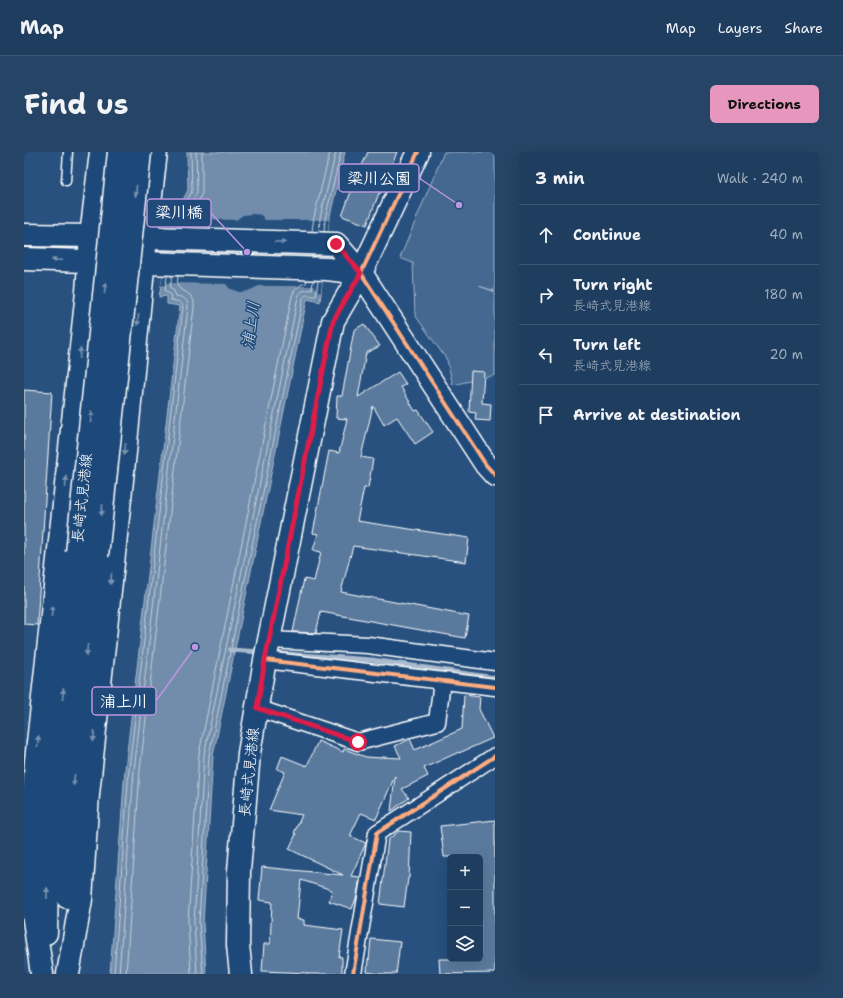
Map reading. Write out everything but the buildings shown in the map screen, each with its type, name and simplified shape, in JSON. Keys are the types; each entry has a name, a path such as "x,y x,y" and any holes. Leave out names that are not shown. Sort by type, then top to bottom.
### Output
{"main road":[{"path":"44,974 31,901 28,871 36,762 101,152"},
{"name":"長崎式見港線","path":"68,974 67,888 69,826 87,555 119,152"},
{"name":"長崎式見港線","path":"44,974 47,875 53,793 87,555 140,152"},
{"path":"68,974 81,898 88,794 155,263 156,152"},
{"name":"長崎式見港線","path":"241,974 238,945 239,872 249,753 267,650 333,321 361,273 418,152"},
{"path":"24,235 336,244 361,273 486,465 495,475"},
{"path":"24,259 327,269 361,273"}],"street":[{"path":"267,650 368,645 495,662"},
{"path":"267,650 442,681 495,688"},
{"path":"257,708 358,742 437,722 442,681"},
{"path":"353,974 377,833 495,756"}],"lane":[{"path":"66,181 68,152"}],"shaded area":[{"path":"444,152 495,152 495,291 479,286 495,292 495,375 453,385 447,360 415,315 413,263 400,258"}],"water":[{"path":"187,152 345,152 329,220 320,302 307,299 213,756 203,923 206,974 110,974 125,769 180,306 167,304 167,296 159,297 174,218 188,190"}],"pier":[{"path":"243,215 261,215 265,220 329,220 321,292 319,293 314,286 259,286 248,291 239,292 230,289 226,284 169,283 161,286 174,218 236,220"}],"waterway":[{"path":"230,650 262,652"},
{"path":"272,653 372,660 495,678"}],"cycle path":[{"path":"418,152 361,273 486,465 495,475"},
{"path":"265,660 495,687"},
{"path":"353,974 377,833 495,756"}],"place":[{"name":"梁川公園","path":"459,205"},
{"name":"梁川橋","path":"247,252"},
{"name":"浦上川","path":"195,647"}],"route":[{"path":"336,244 361,273 333,321 265,660 257,708 358,742"}]}
